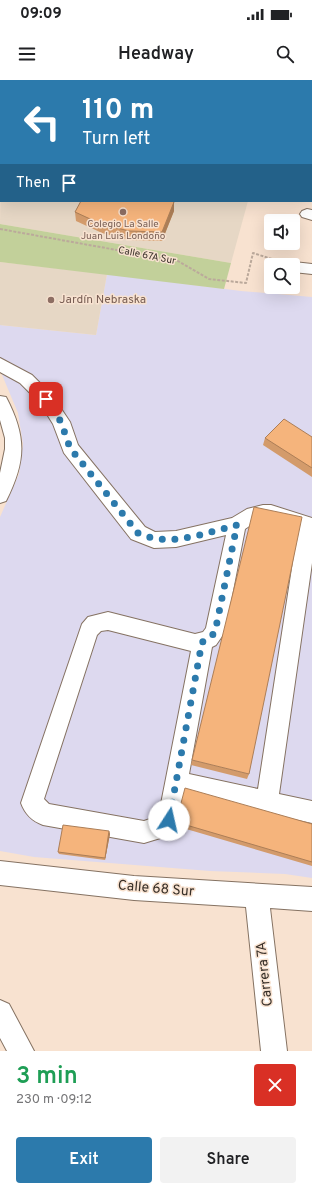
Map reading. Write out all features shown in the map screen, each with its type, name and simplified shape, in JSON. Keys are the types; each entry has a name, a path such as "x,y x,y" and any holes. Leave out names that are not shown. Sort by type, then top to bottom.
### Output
{"street":[{"path":"300,267 312,269"},
{"path":"0,364 26,379 46,399 61,422 70,448 138,533 154,540 169,540 237,525 253,514 271,513 310,526 267,802"},
{"path":"0,402 11,424 14,446 11,470 0,496"},
{"path":"202,642 169,820 159,828 144,832 43,814 32,802 89,630 95,623 108,621 195,643 209,639 215,632 237,525"},
{"path":"176,782 312,812"},
{"name":"Calle 68 Sur","path":"0,873 134,888 257,897 312,899"},
{"name":"Carrera 7A","path":"257,897 274,1051"},
{"path":"0,1012 21,1051"}],"path":[{"name":"Calle 67A Sur","path":"0,229 178,261 209,279 216,280 246,283 253,253 268,258"}],"shaded area":[{"name":"Colegio La Salle Juan Luis Londoño","path":"0,202 248,202 231,263 0,224"},
{"name":"Jardín Nebraska","path":"0,262 107,274 96,335 0,325"},
{"path":"107,274 264,294 312,297 312,878 285,874 210,871 34,857 0,851 0,517 19,474 23,444 18,413 0,370 0,325 96,335"}],"green space":[{"path":"0,224 231,263 224,289 0,262"}],"building":[{"path":"80,202 174,202 162,232 129,231 101,224 75,212"},
{"path":"284,419 312,437 312,468 265,438"},
{"path":"254,507 302,517 249,774 192,760"},
{"path":"185,788 312,824 312,862 176,822"},
{"path":"63,825 109,831 105,858 58,852"}],"place":[{"name":"Colegio La Salle Juan Luis Londoño","path":"123,212"},
{"name":"Jardín Nebraska","path":"51,300"}],"route":[{"path":"46,399 61,422 70,448 138,533 154,540 169,540 237,525 215,632 209,639 202,642 169,820"}]}
